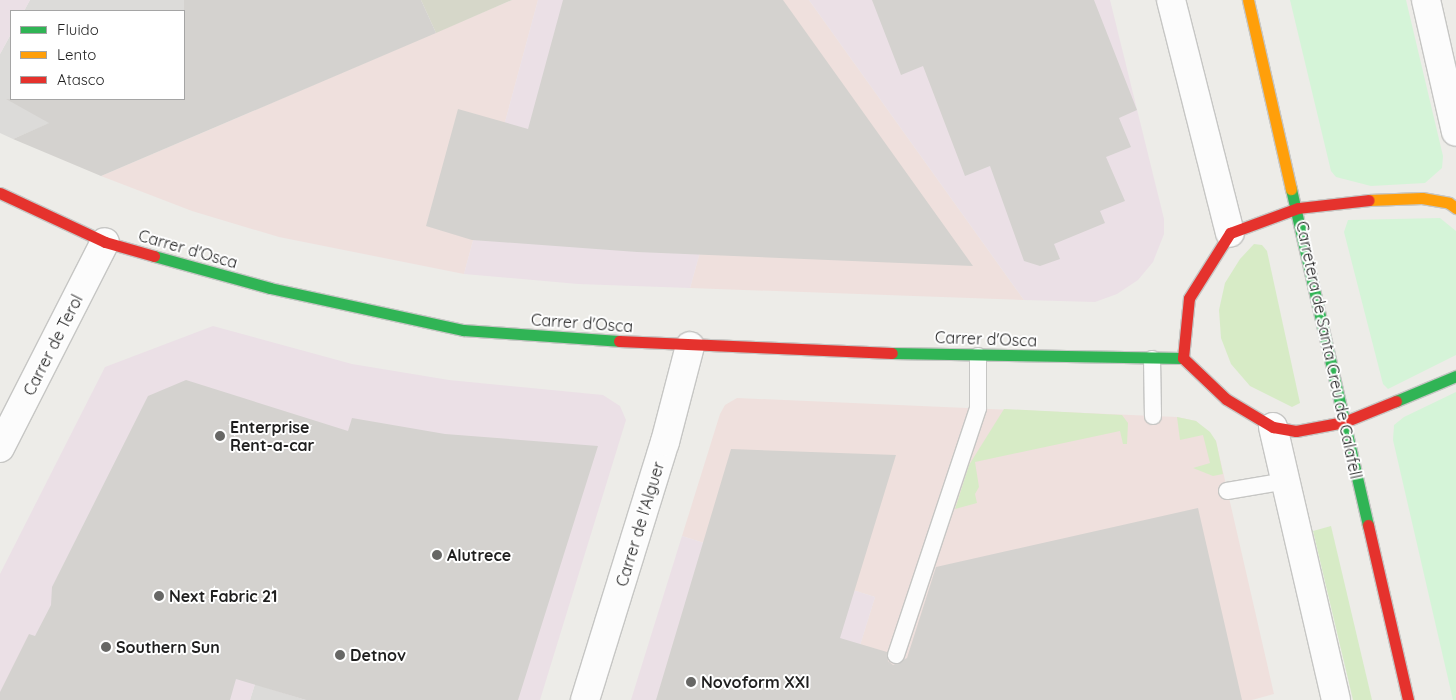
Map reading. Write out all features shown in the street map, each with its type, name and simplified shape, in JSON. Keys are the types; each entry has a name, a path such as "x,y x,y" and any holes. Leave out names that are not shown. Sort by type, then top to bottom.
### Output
{"street":[{"path":"1171,0 1230,233"},
{"name":"Carretera de Santa Creu de Calafell","path":"1248,0 1298,208 1344,422 1408,700"},
{"path":"1426,0 1456,132"},
{"name":"Carrer d'Osca","path":"0,193 105,242 270,288 463,330 690,346 978,356 1183,358"},
{"path":"1456,208 1449,203 1422,198 1384,198 1298,208 1230,233 1189,298 1183,358 1226,399 1273,427 1296,431 1344,422 1456,376"},
{"name":"Carrer de Terol","path":"0,448 105,242"},
{"name":"Carrer de l'Alguer","path":"586,700 665,442 690,346"},
{"path":"1273,427 1336,700"}],"lane":[{"path":"896,655 978,408 978,356"},
{"path":"1152,359 1154,416"},
{"path":"1227,490 1286,481"}],"shaded area":[{"path":"0,0 30,0 25,10 10,10 10,36 0,54"},
{"path":"30,0 332,0 185,64 185,10 25,10"},
{"path":"421,0 512,0 436,33"},
{"path":"512,0 538,0 464,274 279,237 192,211 101,176"},
{"path":"538,0 770,0 690,288 578,284 464,274"},
{"path":"770,0 809,0 1024,300 690,288"},
{"path":"809,0 1110,0 1164,219 1164,234 1153,262 1138,280 1117,294 1095,302 1024,300"},
{"path":"10,36 10,100 103,100 13,139 0,133 0,54"},
{"path":"213,326 352,364 449,380 603,395 620,406 626,420 540,700 306,700 255,684 250,700 0,700 0,574 105,367"},
{"path":"737,398 1177,417 1196,421 1216,441 1274,694 1252,700 843,700 875,597 682,536 720,414 725,405"},
{"path":"682,536 875,597 843,700 631,700"},
{"path":"255,684 306,700 250,700"}],"green space":[{"path":"1290,0 1406,0 1443,156 1442,168 1425,183 1371,186 1336,177 1331,171"},
{"path":"1440,218 1456,231 1456,355 1388,389 1383,384 1344,232 1348,220"},
{"path":"1254,244 1262,245 1267,251 1300,403 1292,407 1250,386 1231,364 1221,338 1219,310 1225,283 1240,259"},
{"path":"1456,392 1456,700 1453,700 1393,440 1394,425 1404,417"},
{"path":"1004,409 1122,415 1128,423 1127,444 1123,444 1120,431 975,462 979,487 975,494 977,503 955,509 969,465"},
{"path":"1177,417 1196,421 1210,432 1216,441 1223,474 1213,476 1193,468 1210,463 1203,435 1180,440"},
{"path":"1331,526 1372,700 1353,700 1313,531"}],"building":[{"path":"184,0 421,0 436,33 101,176 13,139 49,123 6,99 185,100"},
{"path":"563,0 783,0 973,266 637,252 472,240 426,226 458,109 528,129"},
{"path":"872,0 1094,0 1137,110 1119,118 1131,147 1106,157 1125,201 1100,211 1105,223 1054,244 1060,259 1040,266 1024,261 990,166 965,176 923,66 901,75"},
{"path":"186,380 348,431 352,418 445,434 598,446 518,700 306,700 236,679 230,700 0,700 0,692 29,634 35,636 51,605 52,587 148,396"},
{"path":"731,449 896,455 840,638 887,652 888,661 893,665 907,658 936,567 1198,508 1242,700 656,700"}],"traffic: fast":[{"path":"1291,189 1368,525"},
{"path":"154,256 270,288 463,330 619,341"},
{"path":"892,353 1183,358"},
{"path":"1396,401 1456,376"}],"traffic: slow":[{"path":"1248,0 1291,189"},
{"path":"1369,200 1422,198 1449,203 1456,208"}],"traffic: jam":[{"path":"0,193 105,242 154,256"},
{"path":"1183,358 1189,298 1230,233 1298,208 1369,200"},
{"path":"619,341 892,353"},
{"path":"1183,358 1226,399 1273,427 1296,431 1344,422 1396,401"},
{"path":"1368,525 1408,700"}],"place":[{"name":"Enterprise Rent-a-car","path":"220,436"},
{"name":"Alutrece","path":"437,555"},
{"name":"Next Fabric 21","path":"159,596"},
{"name":"Southern Sun","path":"106,647"},
{"name":"Detnov","path":"340,655"},
{"name":"Novoform XXI","path":"691,682"}]}
